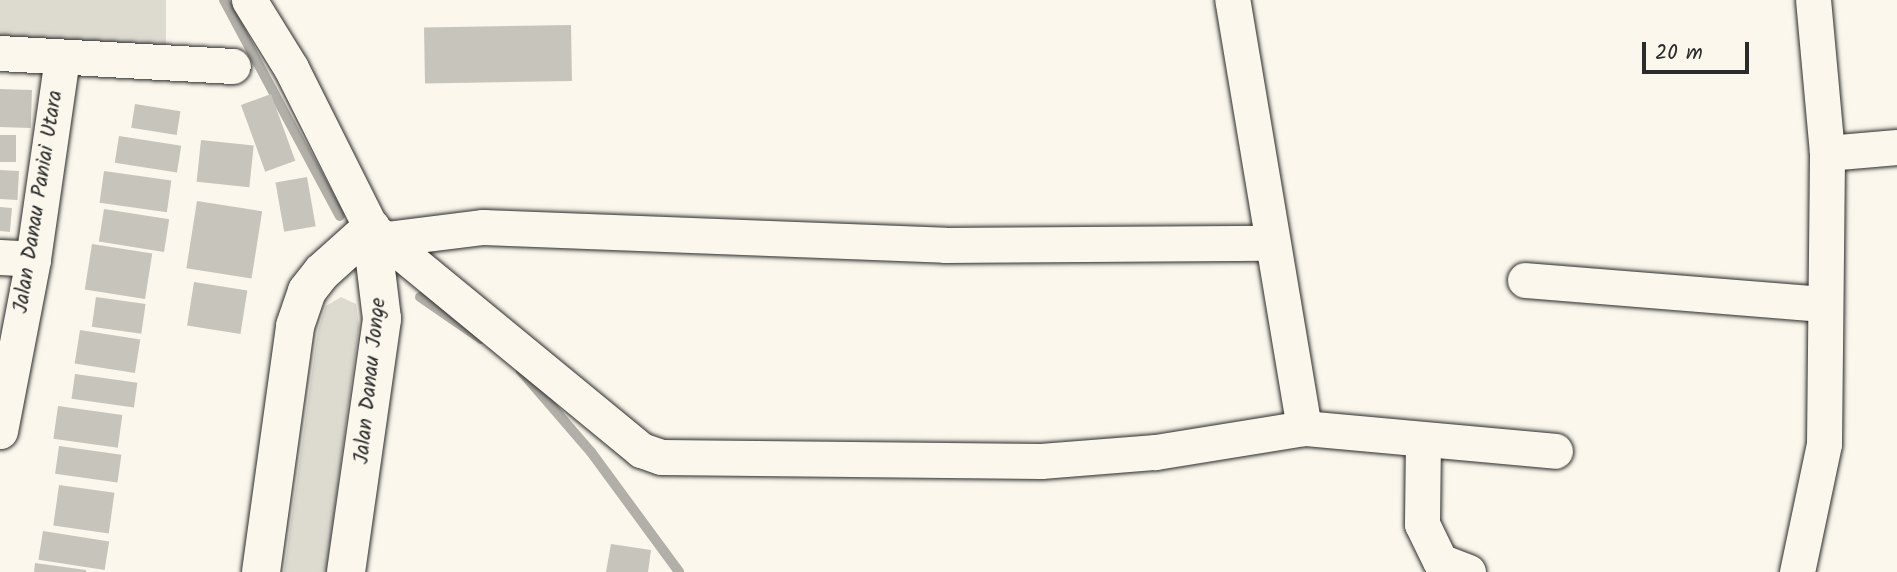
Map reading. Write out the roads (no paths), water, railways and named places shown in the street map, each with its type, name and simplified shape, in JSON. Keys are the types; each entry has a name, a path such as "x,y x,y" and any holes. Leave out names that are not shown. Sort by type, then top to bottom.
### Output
{"main road":[{"path":"261,572 295,326 307,291 321,272 379,234"},
{"name":"Jalan Danau Jonge","path":"346,572 382,318 379,234"}],"street":[{"path":"249,0 291,68 379,234 641,450 661,457 1041,461 1156,452 1304,428 1555,451"},
{"path":"1232,0 1304,428"},
{"path":"1797,572 1824,444 1827,153 1813,0"},
{"path":"0,53 233,66"},
{"name":"Jalan Danau Paniai Utara","path":"0,431 16,258 62,57"},
{"path":"1827,153 1897,147"},
{"path":"379,234 483,227 945,245 1272,243"},
{"path":"1525,280 1824,304"},
{"path":"1423,440 1422,524 1440,561 1468,572"}],"waterway":[{"path":"224,0 340,216"},
{"path":"420,297 481,339"},
{"path":"521,371 591,452 679,572"}]}
